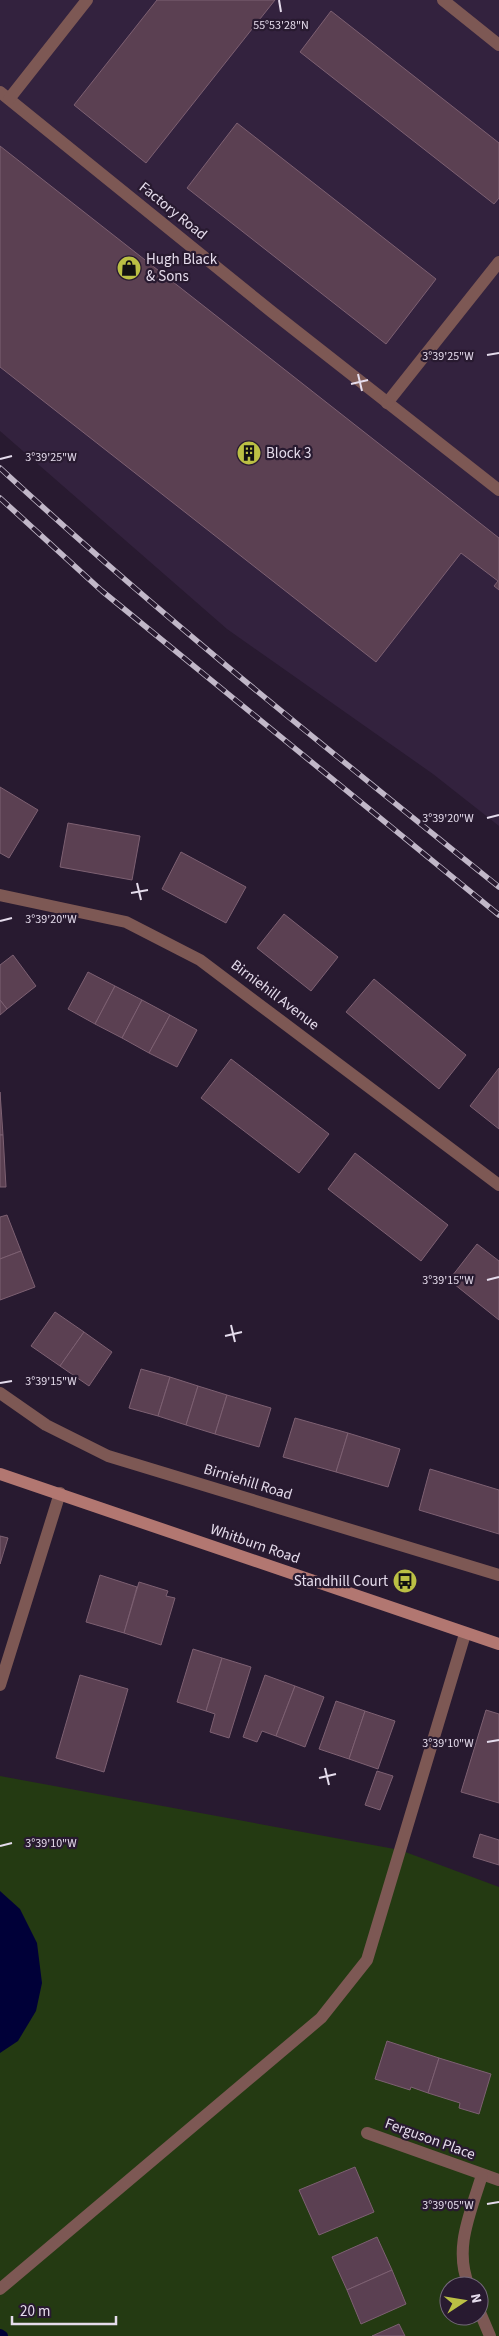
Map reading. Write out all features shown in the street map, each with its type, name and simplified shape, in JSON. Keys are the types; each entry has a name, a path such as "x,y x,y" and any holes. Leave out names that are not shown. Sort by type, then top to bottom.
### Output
{"main road":[{"name":"Whitburn Road","path":"0,1474 499,1644"}],"street":[{"name":"Factory Road","path":"87,0 4,95 272,312 499,490"},
{"path":"442,0 499,45"},
{"path":"387,403 499,262"},
{"name":"Birniehill Avenue","path":"0,894 126,922 200,960 499,1185"},
{"name":"Birniehill Road","path":"0,1393 46,1426 108,1456 499,1575"},
{"path":"0,1685 60,1493"},
{"path":"0,2289 321,2018 367,1960 465,1634"},
{"name":"Ferguson Place","path":"367,2134 499,2180"},
{"name":"Ferguson Place","path":"464,2276 462,2243 482,2175"}],"shaded area":[{"path":"0,0 499,0 499,826 433,774 227,629 0,431"},
{"path":"0,1891 20,1909 37,1943 42,1983 36,2011 18,2041 0,2053"}],"green space":[{"path":"0,1776 400,1850 499,1887 499,2336 0,2336"}],"building":[{"path":"157,0 275,0 146,163 74,105"},
{"path":"331,11 499,143 499,198 494,204 300,52"},
{"path":"237,123 436,279 386,344 187,188"},
{"name":"Block 3","path":"0,146 499,538 499,590 494,586 498,581 461,553 376,662 0,367"},
{"path":"0,787 38,810 9,858 0,853"},
{"path":"68,823 140,836 132,880 60,867"},
{"path":"181,852 246,887 226,923 162,889"},
{"path":"284,914 338,957 311,991 257,948"},
{"path":"13,955 36,986 7,1009 0,1000 0,965"},
{"path":"88,972 115,986 95,1024 68,1009"},
{"path":"374,979 466,1055 439,1089 346,1012"},
{"path":"115,986 142,1000 122,1038 95,1024"},
{"path":"0,1000 7,1009 0,1015"},
{"path":"142,1000 170,1015 149,1053 122,1038"},
{"path":"170,1015 197,1030 177,1067 149,1053"},
{"path":"231,1059 329,1134 299,1173 201,1098"},
{"path":"499,1068 499,1129 470,1106"},
{"path":"0,1092 3,1135 0,1135"},
{"path":"0,1135 3,1135 6,1187 0,1187"},
{"path":"355,1153 448,1225 421,1261 328,1189"},
{"path":"7,1215 21,1251 0,1259 0,1217"},
{"path":"477,1244 499,1261 499,1320 449,1280"},
{"path":"21,1251 35,1287 0,1300 0,1259"},
{"path":"55,1312 84,1332 60,1366 31,1346"},
{"path":"84,1332 112,1352 89,1386 60,1366"},
{"path":"141,1369 170,1377 158,1416 129,1408"},
{"path":"170,1377 198,1386 186,1425 158,1416"},
{"path":"198,1386 227,1395 215,1434 186,1425"},
{"path":"227,1395 271,1408 259,1447 215,1434"},
{"path":"295,1418 348,1433 336,1472 283,1457"},
{"path":"348,1433 400,1449 388,1487 336,1472"},
{"path":"430,1469 499,1490 499,1534 419,1510"},
{"path":"0,1536 8,1538 0,1564"},
{"path":"100,1575 137,1587 124,1633 86,1622"},
{"path":"139,1582 168,1591 166,1596 175,1598 161,1645 124,1633"},
{"path":"193,1649 222,1658 206,1711 177,1702"},
{"path":"222,1658 251,1667 229,1738 210,1732 215,1714 206,1711"},
{"path":"80,1675 128,1689 104,1772 56,1758"},
{"path":"265,1675 295,1686 276,1736 262,1731 257,1742 243,1737"},
{"path":"295,1686 324,1697 305,1747 276,1736"},
{"path":"336,1701 365,1711 349,1759 319,1749"},
{"path":"486,1710 499,1714 499,1803 461,1792"},
{"path":"365,1711 395,1721 378,1769 349,1759"},
{"path":"377,1771 393,1776 380,1810 365,1805"},
{"path":"480,1834 499,1840 499,1865 473,1857"},
{"path":"387,2041 439,2058 428,2093 411,2087 410,2090 375,2079"},
{"path":"439,2058 491,2074 479,2114 459,2108 460,2103 428,2093"},
{"path":"355,2167 374,2212 319,2235 299,2190"},
{"path":"377,2237 392,2270 347,2290 332,2257"},
{"path":"392,2270 406,2304 361,2324 347,2290"},
{"path":"399,2324 405,2336 372,2336"}],"railway":[{"path":"0,468 60,523 184,630 309,734 499,887"},
{"path":"0,498 102,591 499,915"}],"place":[{"name":"Hugh Black & Sons","path":"129,268"},
{"name":"Block 3","path":"249,453"},
{"name":"Standhill Court","path":"405,1581"}]}
